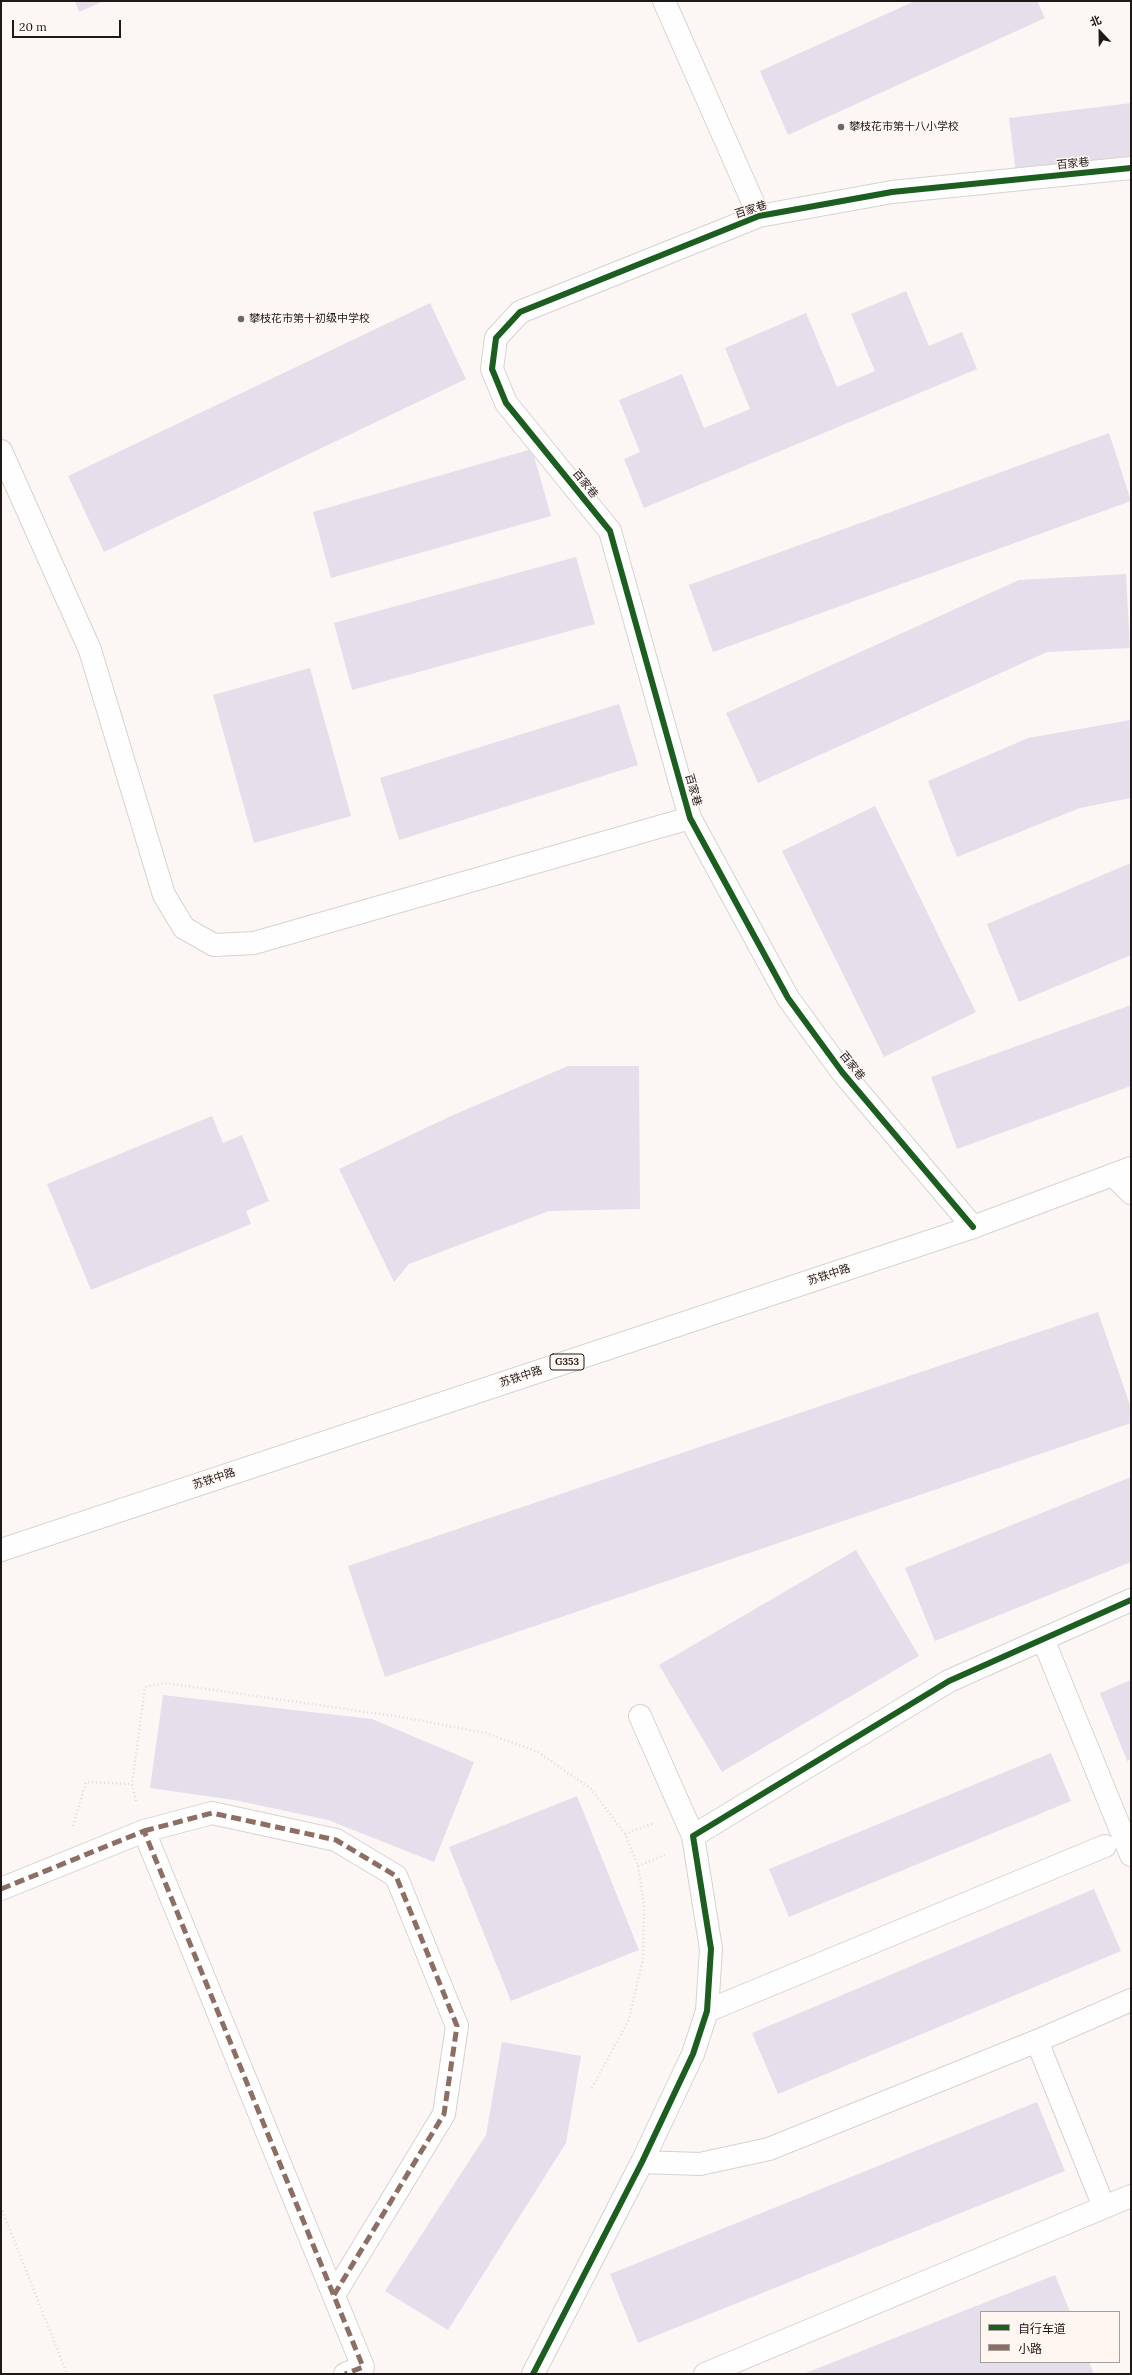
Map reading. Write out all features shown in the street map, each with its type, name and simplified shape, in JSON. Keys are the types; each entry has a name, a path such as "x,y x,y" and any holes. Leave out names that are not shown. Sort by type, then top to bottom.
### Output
{"main road":[{"path":"664,1 759,216"},
{"name":"百家巷","path":"973,1227 842,1072 788,998 690,818 610,531 506,403 492,369 496,338 520,312 759,216 892,192 1131,168"},
{"path":"1,451 90,650 164,895 184,928 214,945 254,943 690,818"},
{"path":"1122,1171 1131,1193"},
{"name":"苏铁中路","path":"1,1550 973,1227 1122,1171"},
{"path":"693,1836 949,1681 1131,1600"},
{"path":"1043,1639 1126,1828 1131,1855"},
{"path":"533,2374 642,2162 693,2054 707,2011 711,1949 693,1836 640,1716"},
{"path":"1,1889 144,1831 212,1813 336,1840 396,1876 457,2026 444,2114 334,2295"},
{"path":"144,1831 334,2295 361,2372"},
{"path":"707,2011 1105,1846"},
{"path":"642,2162 700,2164 769,2149 1037,2041 1131,2000"},
{"path":"1037,2041 1104,2207"},
{"path":"705,2374 1131,2196"}],"path":[{"path":"144,1831 132,1784 145,1688 165,1683 401,1717 486,1733 538,1752 591,1789 625,1834 638,1866 644,1906 643,1959 629,2019 591,2090"},
{"path":"73,1828 86,1782 132,1784"},
{"path":"1,2207 67,2374"}],"building":[{"path":"75,1 104,1 79,12"},
{"path":"915,1 1037,1 1045,18 788,135 760,71"},
{"path":"1131,103 1131,160 1016,173 1009,118"},
{"path":"906,291 929,346 962,332 977,369 644,508 624,459 640,452 619,400 682,374 704,428 750,409 725,348 806,313 837,387 875,371 851,314"},
{"path":"430,303 466,379 104,552 68,476"},
{"path":"1109,433 1131,501 713,652 689,585"},
{"path":"532,449 551,516 331,578 313,512"},
{"path":"576,557 595,624 352,690 334,623"},
{"path":"1126,574 1130,648 1047,652 758,783 726,713 1019,580"},
{"path":"310,668 351,816 254,843 213,695"},
{"path":"619,704 638,765 399,840 380,778"},
{"path":"1131,720 1131,798 1080,808 957,857 928,781 1028,738"},
{"path":"875,806 976,1012 884,1057 782,851"},
{"path":"1131,863 1131,955 1019,1002 987,924"},
{"path":"1131,1005 1131,1086 957,1149 931,1077"},
{"path":"568,1066 639,1066 640,1209 549,1211 409,1264 394,1282 339,1169 451,1116"},
{"path":"212,1116 223,1143 242,1135 269,1201 246,1211 251,1224 91,1290 47,1184"},
{"path":"1098,1312 1131,1408 1131,1423 385,1677 348,1566"},
{"path":"1131,1477 1131,1562 935,1641 905,1568"},
{"path":"856,1550 919,1656 722,1772 659,1665"},
{"path":"1131,1680 1131,1759 1127,1761 1100,1693"},
{"path":"163,1695 372,1719 474,1762 434,1862 328,1820 234,1800 150,1788"},
{"path":"1051,1753 1071,1801 789,1917 769,1869"},
{"path":"577,1796 639,1950 511,2001 449,1847"},
{"path":"1094,1889 1121,1951 778,2094 752,2033"},
{"path":"502,2042 581,2056 566,2143 448,2330 385,2291 486,2135"},
{"path":"1037,2102 1065,2171 638,2343 610,2274"},
{"path":"1055,2275 1070,2311 980,2311 980,2363 1089,2363 1094,2374 803,2374"}],"marked path":[{"path":"144,1831 212,1813 336,1840 396,1876 457,2026 444,2114 334,2295"},
{"path":"1,1889 144,1831 363,2367 345,2374"}],"cycle path":[{"path":"973,1227 842,1072 788,998 690,818 610,531 506,403 492,369 496,338 520,312 759,216 892,192 1131,168"},
{"path":"533,2374 642,2162 693,2054 707,2011 711,1949 693,1836 949,1681 1131,1600"}],"place":[{"name":"攀枝花市第十八小学校","path":"841,127"},
{"name":"攀枝花市第十初级中学校","path":"241,319"}]}
